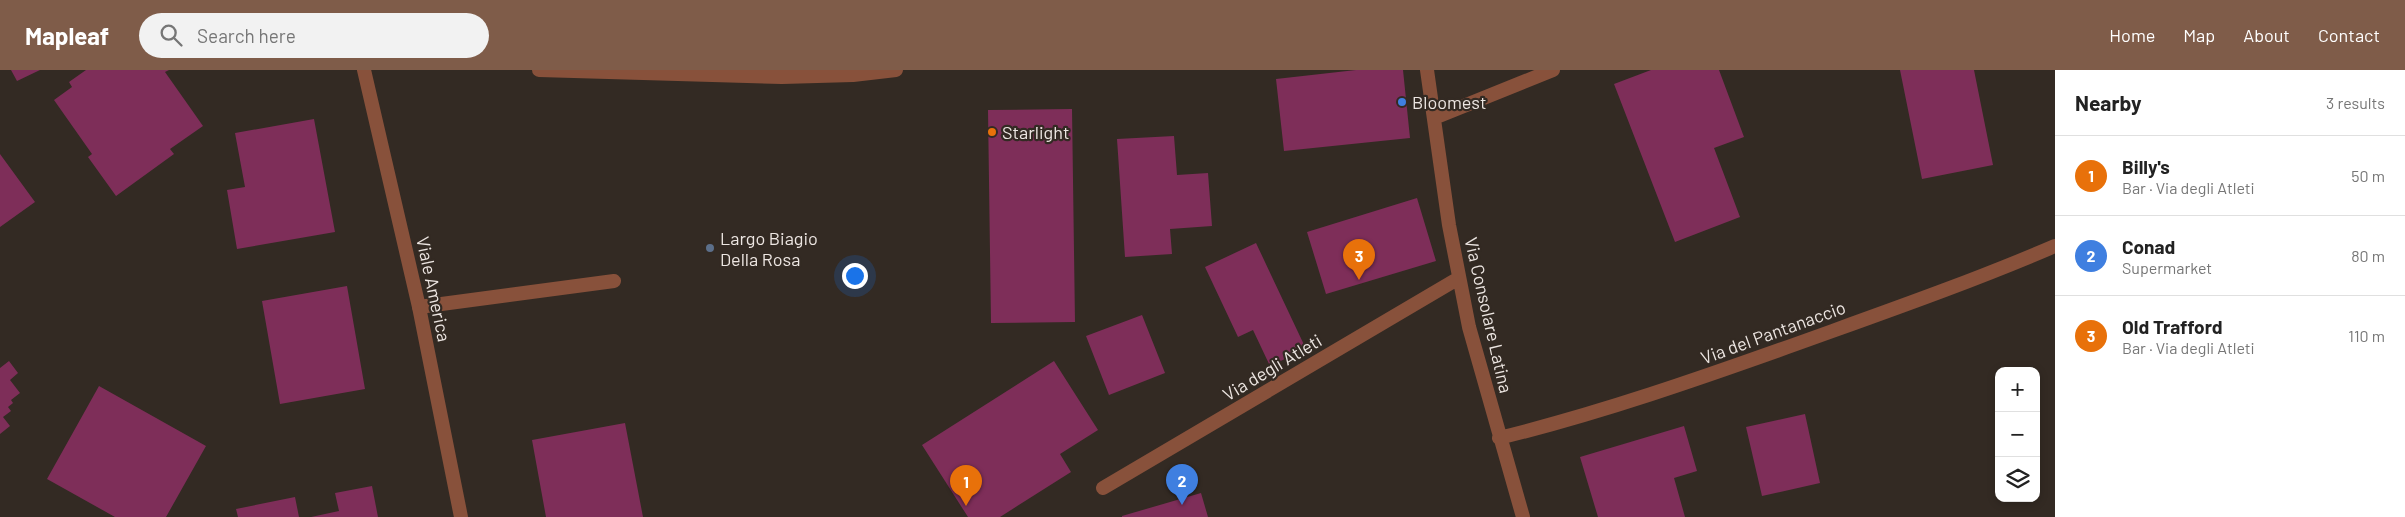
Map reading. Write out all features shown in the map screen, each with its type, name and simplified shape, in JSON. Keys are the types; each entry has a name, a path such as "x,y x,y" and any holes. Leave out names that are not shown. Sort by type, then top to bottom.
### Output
{"street":[{"name":"Viale America","path":"364,70 419,307 461,517"},
{"path":"539,70 806,77 852,75 896,70"},
{"name":"Via Consolare Latina","path":"1428,70 1459,278 1474,346 1523,517"},
{"path":"1434,118 1554,70"},
{"name":"Via del Pantanaccio","path":"1499,438 1533,430 1713,374 1981,277 2055,246"},
{"name":"Via degli Atleti","path":"1103,488 1459,278"},
{"path":"419,307 614,281"}],"building":[{"path":"11,70 40,70 17,81"},
{"path":"86,70 169,70 165,72 203,126 170,149 174,154 116,196 88,157 92,154 54,100 72,87 69,82"},
{"path":"1356,70 1403,70 1410,138 1284,151 1276,79"},
{"path":"1651,70 1719,70 1744,137 1714,148 1740,217 1675,242 1614,84"},
{"path":"1900,70 1974,70 1993,165 1922,179"},
{"path":"1072,109 1075,322 991,323 988,110"},
{"path":"314,119 335,232 237,249 227,190 245,187 235,133"},
{"path":"1174,136 1177,175 1208,173 1212,226 1170,229 1172,254 1125,257 1117,139"},
{"path":"0,154 35,202 0,227"},
{"path":"1417,198 1436,261 1326,294 1307,232"},
{"path":"1256,243 1306,349 1270,366 1253,330 1238,337 1205,267"},
{"path":"347,286 365,389 280,404 262,301"},
{"path":"1142,315 1165,373 1109,395 1086,336"},
{"path":"9,361 18,373 10,380 20,393 11,400 13,403 8,407 11,411 3,417 10,426 0,434 0,368"},
{"path":"1054,361 1098,430 1060,454 1071,472 1000,517 968,517 922,445"},
{"path":"99,386 206,446 166,517 115,517 47,479"},
{"path":"1805,414 1820,483 1762,496 1746,427"},
{"path":"625,423 643,517 546,517 532,440"},
{"path":"1684,426 1697,471 1674,478 1685,517 1598,517 1580,457"},
{"path":"372,486 378,517 311,517 339,511 335,493"},
{"path":"1201,493 1208,517 1122,517 1122,516"},
{"path":"295,497 299,517 238,517 236,509"}],"place":[{"name":"Bloomest","path":"1402,102"},
{"name":"Starlight","path":"992,132"},
{"name":"Largo Biagio Della Rosa","path":"710,248"},
{"name":"Old Trafford","path":"1359,280"},
{"name":"Conad","path":"1182,505"},
{"name":"Billy's","path":"966,506"}]}
